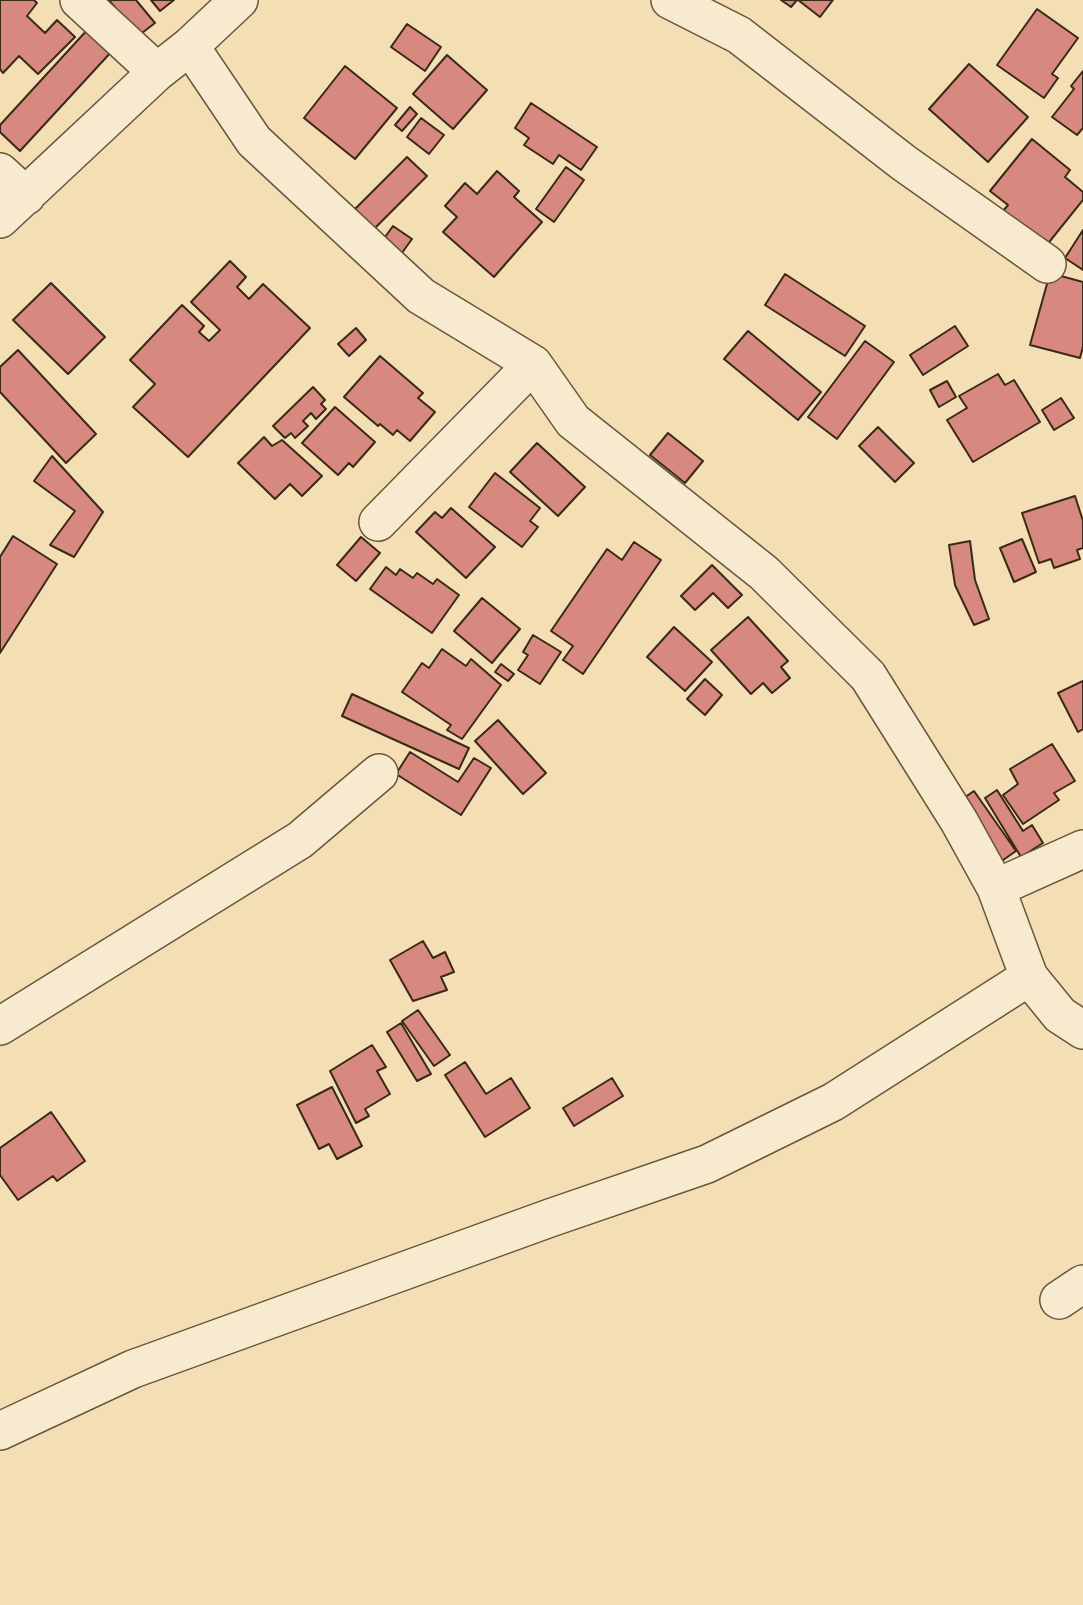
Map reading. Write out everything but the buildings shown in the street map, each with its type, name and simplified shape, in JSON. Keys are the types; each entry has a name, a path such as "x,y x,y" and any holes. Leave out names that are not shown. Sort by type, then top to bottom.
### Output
{"street":[{"path":"79,0 158,72"},
{"path":"670,0 739,35 904,163 1047,264"},
{"path":"9,196 190,46 220,6"},
{"path":"190,46 254,141 421,296 533,364 573,421 764,573 868,676 959,821 996,888 1029,977 1060,1015 1083,1030"},
{"path":"378,522 533,364"},
{"path":"0,1026 300,840 379,774"},
{"path":"996,888 1083,849"},
{"path":"0,1431 133,1369 707,1164 833,1101 1029,977"}]}
